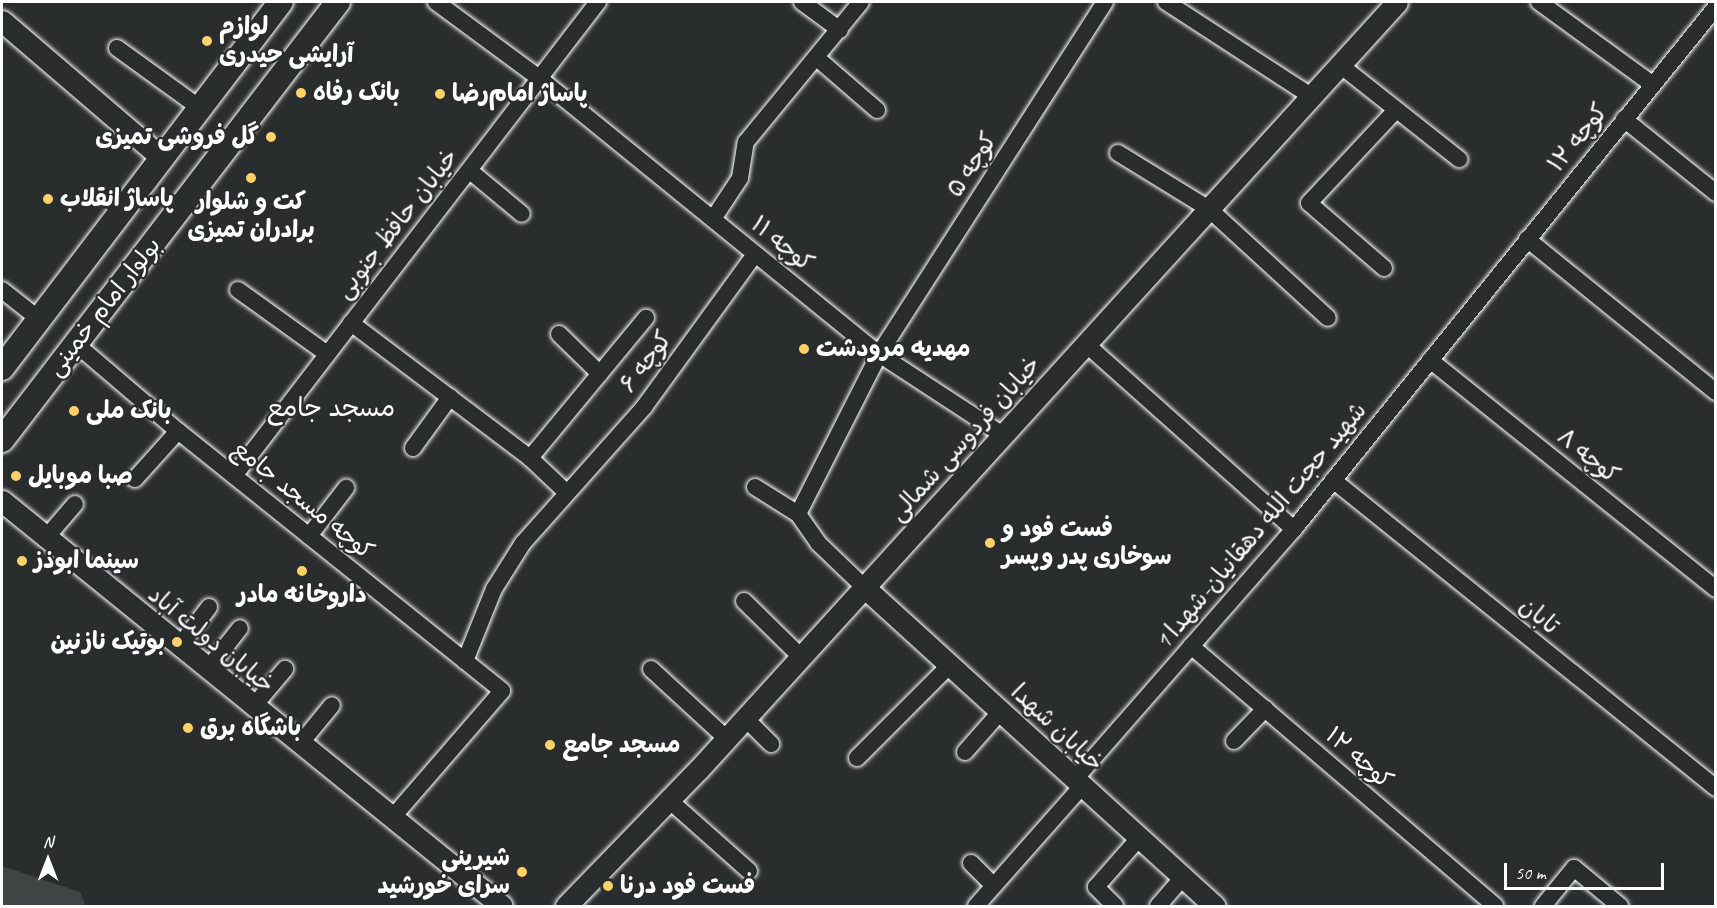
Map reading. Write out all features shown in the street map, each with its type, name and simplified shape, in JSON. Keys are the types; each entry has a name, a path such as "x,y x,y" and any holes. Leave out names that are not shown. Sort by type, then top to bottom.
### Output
{"main road":[{"name":"بولوار امام خمینی","path":"2,368 281,2"},
{"name":"بولوار امام خمینی","path":"2,440 338,2"}],"street":[{"path":"436,2 539,78"},
{"name":"خیابان حافظ جنوبی","path":"234,476 598,2"},
{"path":"802,2 840,30"},
{"path":"713,219 740,178 746,142 818,59 861,2"},
{"name":"کوچه ۵","path":"879,354 1105,2"},
{"path":"1166,2 1311,96"},
{"name":"خیابان فردوسی شمالی","path":"566,906 745,718 1397,2"},
{"path":"1539,2 1652,84"},
{"name":"کوچه ۱۲","path":"1479,300 1716,7"},
{"path":"2,21 162,158"},
{"path":"117,48 200,108"},
{"path":"818,59 877,110"},
{"path":"1340,65 1459,159"},
{"name":"کوچه ۱۱","path":"539,78 879,354 1003,435"},
{"path":"1384,268 1309,202 1396,110"},
{"path":"1624,119 1716,194"},
{"path":"1118,153 1209,208 1328,318"},
{"path":"470,171 522,214"},
{"path":"1527,239 1716,392"},
{"name":"کوچه ۶","path":"567,492 644,407 755,254"},
{"path":"2,290 39,319"},
{"path":"238,290 327,354"},
{"name":"شهید حجت الله دهقانیان-شهدا 1","path":"1078,783 1191,646 1294,529 1479,300"},
{"path":"530,458 646,318"},
{"path":"351,323 530,458 567,492 523,543 494,589 465,661"},
{"path":"559,334 600,374"},
{"name":"کوچه مسجد جامع","path":"76,344 178,431 502,691 391,819"},
{"path":"1086,344 1294,529"},
{"path":"798,514 879,354"},
{"name":"کوچه ۸","path":"1430,360 1716,589"},
{"path":"413,447 450,397"},
{"path":"135,479 178,431"},
{"name":"تابان","path":"1333,480 1716,788"},
{"path":"755,487 798,514 818,543 864,587"},
{"path":"309,537 346,488"},
{"name":"خیابان دولت آباد","path":"2,501 178,647 502,906"},
{"path":"45,539 75,504"},
{"name":"خیابان شهدا","path":"864,587 1214,906"},
{"path":"744,601 801,657"},
{"path":"178,647 209,607"},
{"path":"207,670 240,628"},
{"name":"کوچه ۱۲","path":"1191,646 1495,906"},
{"path":"857,758 950,665"},
{"path":"253,707 285,669"},
{"path":"651,669 726,738"},
{"path":"300,744 332,705"},
{"path":"1234,741 1265,709"},
{"path":"965,752 1001,711"},
{"path":"745,718 771,744"},
{"path":"975,906 1078,783"},
{"path":"669,800 749,871"},
{"path":"1115,906 1096,887 1139,838"},
{"path":"971,863 993,885"},
{"path":"1543,906 1574,868 1620,906"},
{"path":"1158,906 1182,878"}],"shaded area":[{"path":"2,866 80,892 86,906 2,906"}],"place":[{"name":"لوازم آرایشی حیدری","path":"207,41"},
{"name":"بانک رفاه","path":"301,93"},
{"name":"پاساژ امام‌رضا","path":"440,94"},
{"name":"گل فروشی تمیزی","path":"271,137"},
{"name":"کت و شلوار برادران تمیزی","path":"251,178"},
{"name":"پاساژ انقلاب","path":"48,199"},
{"name":"مهدیه مرودشت","path":"804,349"},
{"name":"بانک ملی","path":"74,411"},
{"name":"صبا موبایل","path":"16,476"},
{"name":"فست فود و سوخاری پدر وپسر","path":"990,543"},
{"name":"سینما ابوذز","path":"22,561"},
{"name":"داروخانه مادر","path":"302,571"},
{"name":"بوتیک نازنین","path":"177,642"},
{"name":"باشگاه برق","path":"188,728"},
{"name":"مسجد جامع","path":"550,745"},
{"name":"شیرینی سرای خورشید","path":"522,872"},
{"name":"فست فود درنا","path":"608,886"}],"district":[{"name":"مسجد جامع","path":"331,408"}]}
